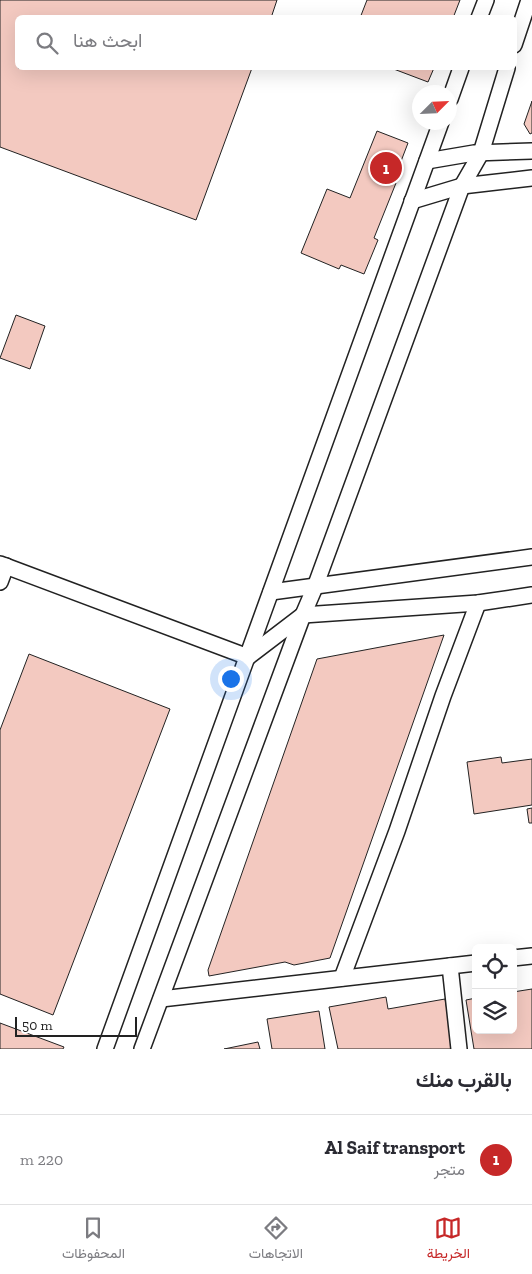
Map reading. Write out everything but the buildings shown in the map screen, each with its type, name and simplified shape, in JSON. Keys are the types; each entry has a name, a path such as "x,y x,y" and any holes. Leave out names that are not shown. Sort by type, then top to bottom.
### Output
{"street":[{"path":"480,15 486,0"},
{"path":"517,36 529,0"},
{"path":"455,85 460,70"},
{"path":"142,1049 462,186 481,153 507,70"},
{"path":"105,1049 438,130"},
{"path":"426,161 481,153 532,151"},
{"path":"412,201 462,186 532,178"},
{"path":"270,592 532,557"},
{"path":"0,582 3,565 248,657"},
{"path":"248,657 303,615 478,602 532,595"},
{"path":"342,978 397,831 443,696 478,602"},
{"path":"517,958 532,956"},
{"path":"161,998 472,963"},
{"path":"450,966 459,1049"}],"place":[{"name":"Al Saif transport","path":"386,168"}]}
